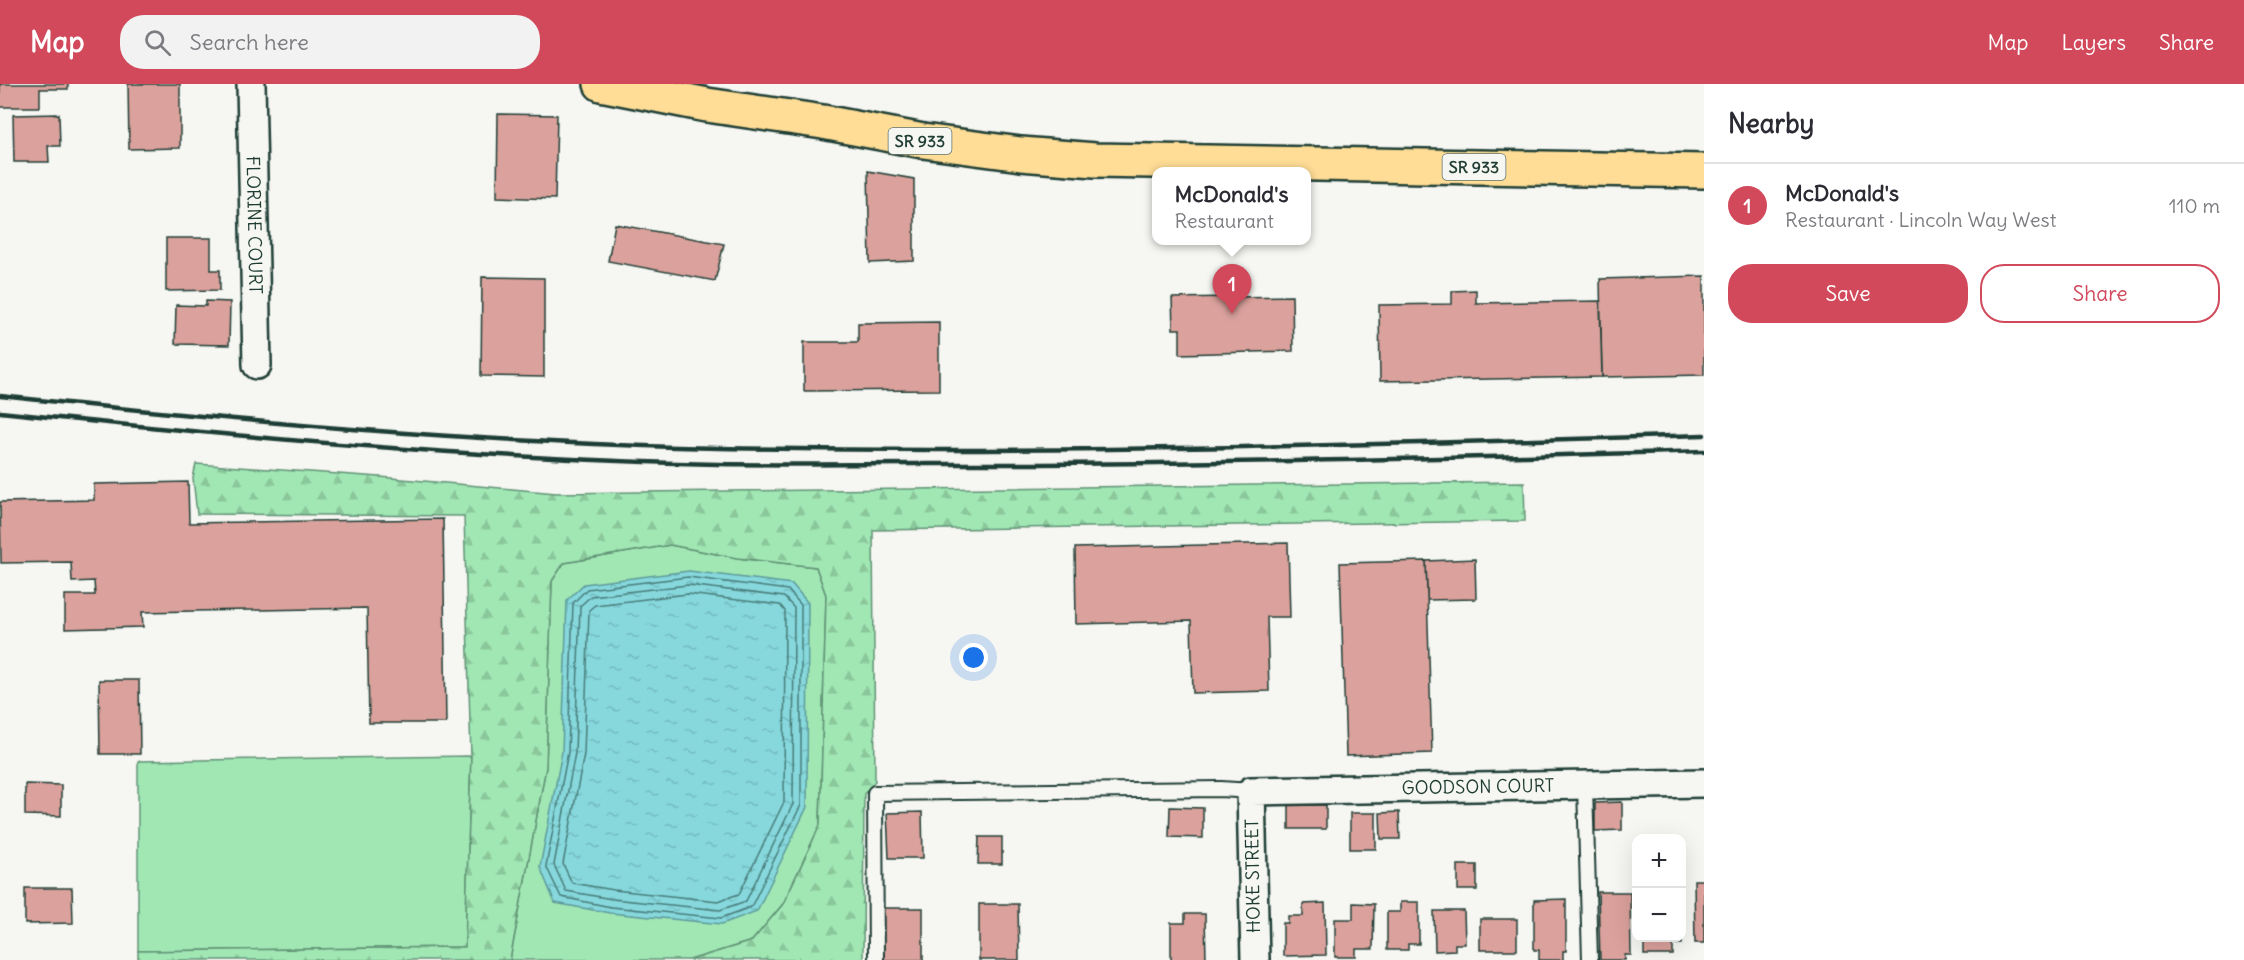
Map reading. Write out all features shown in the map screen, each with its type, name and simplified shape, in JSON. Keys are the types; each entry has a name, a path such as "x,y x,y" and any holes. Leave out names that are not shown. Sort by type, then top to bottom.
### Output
{"main road":[{"name":"SR 933","path":"601,84 707,105 823,122 923,141 1021,154 1095,160 1704,171"}],"street":[{"name":"FLORINE COURT","path":"251,84 257,365"},
{"name":"GOODSON COURT","path":"1251,791 1704,783"},
{"name":"HOKE STREET","path":"1251,791 1255,960"}],"lane":[{"path":"1585,786 1590,960"},
{"path":"876,960 875,793 1221,789 1251,791"}],"green space":[{"path":"196,464 380,477 556,493 1524,482 1525,521 873,530 875,781 864,794 863,960 690,960 752,941 783,904 820,825 826,595 816,567 737,558 670,545 564,563 552,581 546,767 510,960 138,960 138,951 465,947 471,756 464,516 197,514 193,478"},
{"path":"670,545 737,558 816,567 826,595 820,825 783,904 752,941 690,960 510,960 546,767 552,581 564,563"},
{"path":"471,756 465,947 138,951 138,761"}],"water":[{"path":"689,571 792,584 808,603 807,807 757,911 722,924 610,913 555,903 540,867 562,752 567,600 584,584"}],"building":[{"path":"0,84 68,84 68,89 40,89 40,107 0,107"},
{"path":"128,84 180,84 180,148 129,149"},
{"path":"59,114 60,146 48,146 49,162 14,162 13,115"},
{"path":"498,114 557,115 555,199 497,197"},
{"path":"868,171 914,179 914,261 870,263"},
{"path":"615,224 724,244 715,281 608,261"},
{"path":"166,238 211,238 211,270 220,270 220,290 166,291"},
{"path":"1704,276 1704,375 1602,377 1600,279"},
{"path":"482,277 544,278 544,377 481,376"},
{"path":"1476,290 1476,303 1600,301 1602,377 1380,381 1379,305 1452,304 1452,291"},
{"path":"1292,296 1293,351 1180,354 1180,329 1173,329 1172,298"},
{"path":"206,301 230,302 229,345 175,344 176,305 206,306"},
{"path":"939,322 939,390 804,391 804,342 858,342 858,323"},
{"path":"188,482 189,523 443,519 446,723 369,723 367,608 142,612 143,627 65,629 65,595 95,595 94,581 72,582 71,562 1,563 0,502 94,500 94,484"},
{"path":"1288,543 1290,617 1267,617 1269,691 1193,693 1191,621 1076,624 1075,548"},
{"path":"1475,559 1476,599 1427,600 1426,561"},
{"path":"1426,561 1432,753 1346,756 1340,563"},
{"path":"99,680 139,680 140,754 100,754"},
{"path":"25,784 61,785 61,816 25,815"},
{"path":"1622,802 1622,830 1595,831 1595,803"},
{"path":"1289,805 1326,805 1326,829 1289,829"},
{"path":"1170,807 1203,808 1203,838 1169,837"},
{"path":"922,812 923,858 889,858 887,813"},
{"path":"1399,812 1400,839 1381,839 1380,813"},
{"path":"1350,813 1376,813 1376,849 1350,849"},
{"path":"979,837 1002,837 1002,864 978,864"},
{"path":"1458,865 1477,865 1477,890 1458,890"},
{"path":"1694,880 1704,880 1704,943 1695,943"},
{"path":"25,888 72,888 73,923 25,924"},
{"path":"1598,892 1630,892 1631,955 1625,955 1625,960 1600,960"},
{"path":"1566,899 1566,951 1563,951 1563,960 1539,960 1539,950 1534,950 1534,900"},
{"path":"1400,902 1419,902 1419,944 1408,944 1408,950 1387,950 1387,912 1400,912"},
{"path":"1325,903 1326,955 1283,956 1283,923 1288,923 1288,916 1303,916 1303,904"},
{"path":"1353,903 1374,904 1373,949 1356,949 1356,957 1335,957 1335,919 1353,919"},
{"path":"979,904 1018,904 1019,960 979,960"},
{"path":"883,908 923,908 923,960 883,960"},
{"path":"1434,911 1464,911 1465,944 1455,944 1455,950 1435,951"},
{"path":"1185,914 1205,914 1206,960 1171,960 1171,923 1185,923"},
{"path":"1480,919 1517,919 1517,950 1480,950"},
{"path":"1644,942 1682,942 1682,944 1673,944 1673,955 1644,955"}],"railway":[{"path":"0,396 359,430 538,441 718,448 1088,449 1704,435"},
{"path":"0,412 179,430 448,452 718,464 1211,462 1704,451"}],"place":[{"name":"McDonald's","path":"1232,314"}]}
